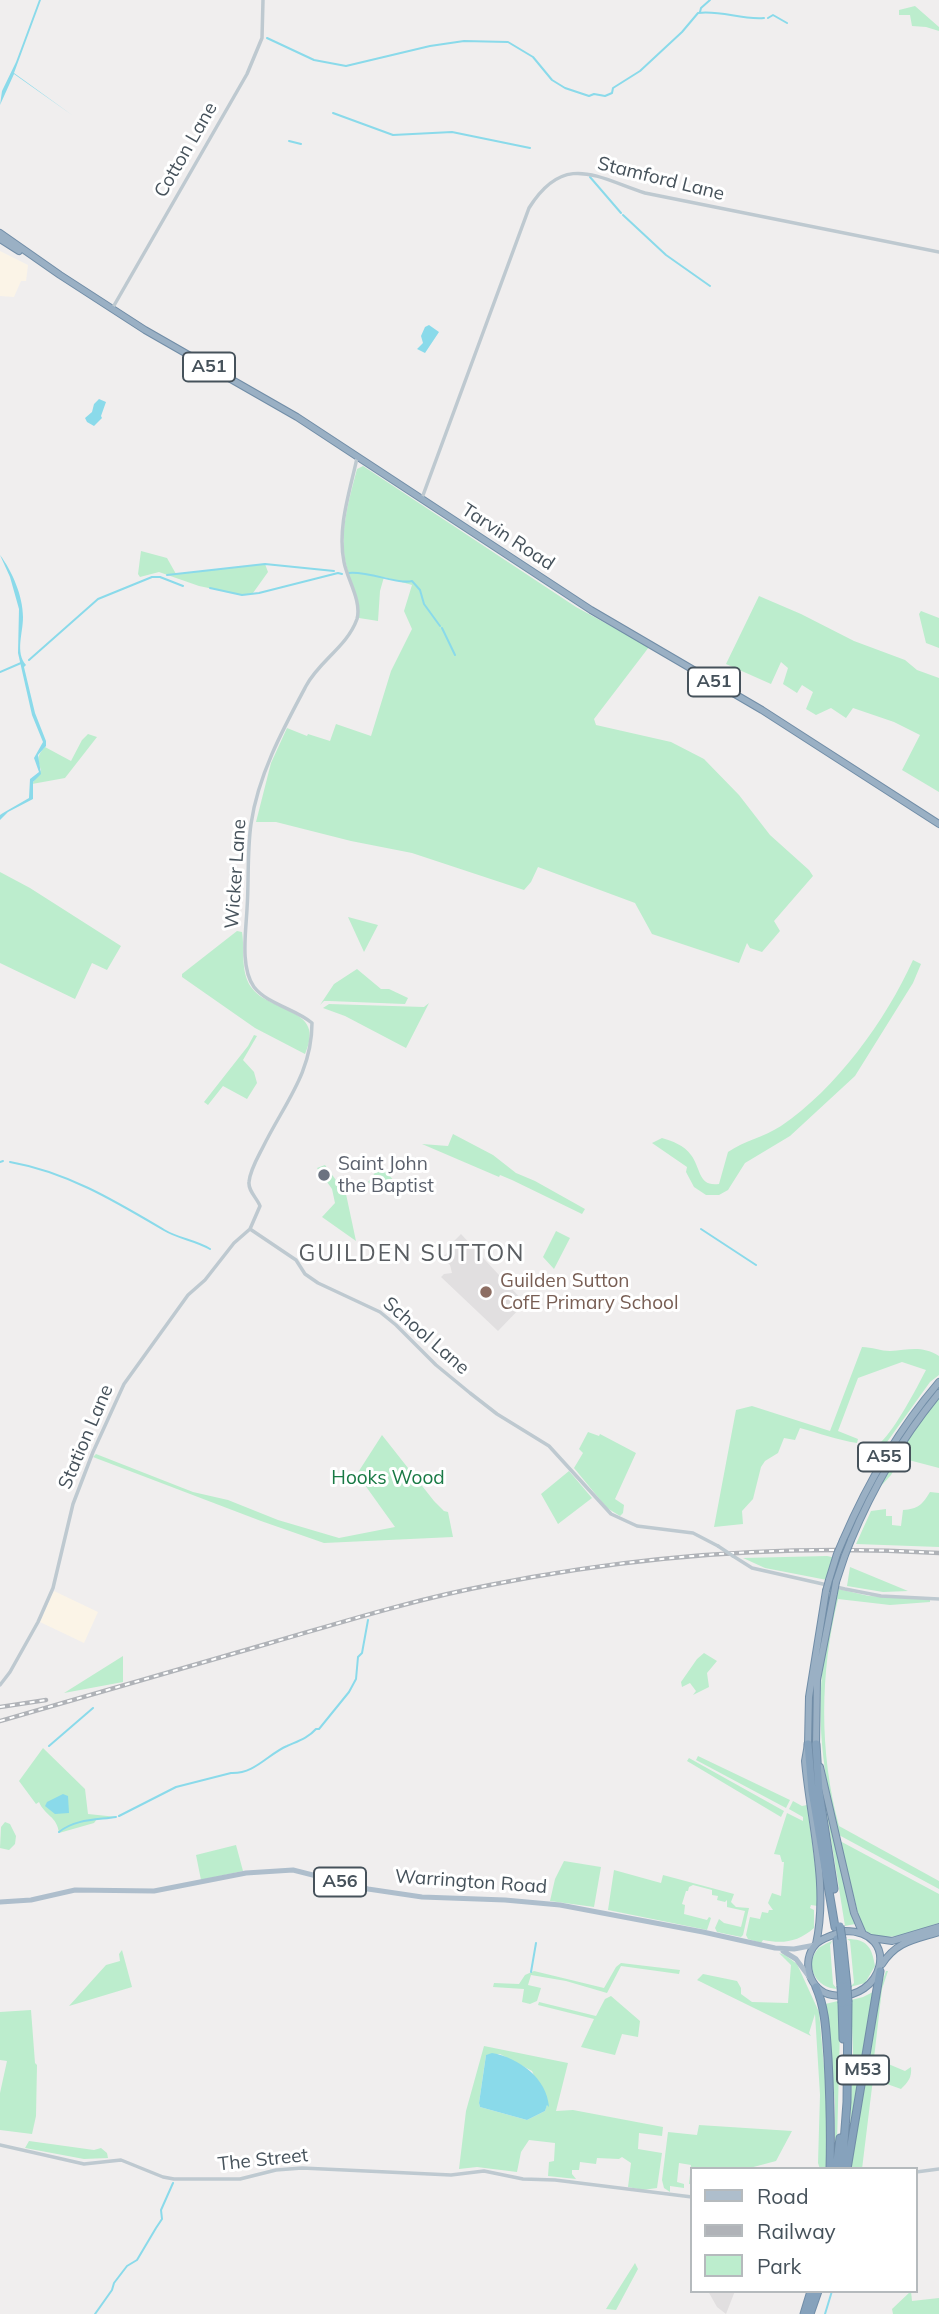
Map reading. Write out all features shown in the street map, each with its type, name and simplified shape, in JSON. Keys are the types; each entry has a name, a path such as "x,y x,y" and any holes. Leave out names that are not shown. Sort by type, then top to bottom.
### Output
{"highway":[{"name":"Tarvin Road","path":"0,233 112,309 297,417 591,610 755,706 939,824"},
{"name":"Tarvin Road","path":"0,239 60,275"},
{"name":"A55","path":"812,1744 809,1697 843,1540 887,1451 909,1417 939,1382"},
{"name":"A55","path":"841,1554 851,1540 877,1482 896,1450 939,1393"},
{"name":"M53","path":"812,1744 812,1791 837,1926 844,1986 844,2167"},
{"path":"812,1744 854,1913 864,1935 879,1948 881,1968"},
{"path":"812,1744 806,1771 819,1899 819,1927 808,1966 815,1985 824,1993 852,1993 869,1985 891,1951 898,1946 939,1932"},
{"path":"815,1945 845,1931 888,1941 939,1927"},
{"name":"M53","path":"844,2167 881,1968"},
{"name":"M53","path":"815,1985 823,2003 825,2019 831,2115 830,2167"},
{"name":"M53","path":"836,2167 843,2091 845,2003"},
{"path":"804,2314 810,2293"},
{"path":"810,2314 817,2293"}],"main road":[{"name":"Warrington Road","path":"0,1902 31,1900 75,1890 154,1891 246,1873 293,1870 368,1889 413,1896 560,1905 775,1948 794,1949 815,1945"},
{"name":"A56","path":"775,1948 788,1952 796,1959 815,1985"}],"street":[{"name":"Cotton Lane","path":"112,309 247,74 262,38 263,0"},
{"name":"Stamford Lane","path":"421,500 529,208 545,187 559,177 582,174 600,176 645,193 939,252"},
{"name":"Wicker Lane","path":"250,1228 260,1206 249,1185 251,1176 268,1137 306,1067 312,1034 312,1023 256,990 248,972 246,922 251,821 269,760 306,684 315,671 336,652 358,617 357,603 344,563 342,533 357,458"},
{"name":"School Lane","path":"250,1228 296,1260 306,1275 318,1283 380,1312 470,1393 497,1414 549,1446 601,1505 628,1524 693,1533 752,1567 796,1578 874,1595 939,1599"},
{"name":"Station Lane","path":"0,1685 38,1622 53,1588 73,1504 92,1452 124,1384 188,1295 205,1280 250,1228"},
{"name":"The Street","path":"0,2145 84,2164 121,2160 174,2179 240,2179 276,2170 302,2168 451,2175 484,2172 523,2179 555,2180 690,2197"},
{"path":"918,2172 939,2169"}],"shaded area":[{"path":"0,251 28,265 26,281 21,281 14,297 0,296"},
{"name":"Guilden Sutton CofE Primary School","path":"461,1234 525,1303 498,1331 441,1277 452,1273 450,1265 442,1258 450,1250 448,1247"},
{"path":"54,1591 98,1612 84,1643 40,1622"},
{"path":"709,2293 734,2293 726,2314 717,2307"}],"green space":[{"path":"915,6 939,27 939,31 912,26 910,15 899,15 899,10"},
{"path":"363,466 576,607 649,647 594,719 596,725 671,742 704,759 739,795 770,835 809,870 813,876 774,921 780,931 762,952 750,948 747,943 739,963 652,934 635,903 538,867 524,890 412,853 276,822 256,822 271,763 287,728 330,741 336,724 371,736 391,671 412,629 404,611 412,585 384,577 378,621 359,618 346,564 344,540 346,516 357,469"},
{"path":"141,551 167,558 176,574 265,564 268,572 253,593 242,595 199,586 159,572 140,577 138,574"},
{"path":"759,596 854,641 905,660 917,670 939,678 939,792 902,770 920,735 894,722 853,708 846,718 831,708 816,715 806,709 813,692 802,685 797,693 783,684 788,668 781,662 771,684 726,664"},
{"path":"921,611 939,618 939,648 926,643 919,614"},
{"path":"88,734 97,737 65,778 32,784 41,770 38,758 45,747 71,761"},
{"path":"0,872 121,946 107,970 92,963 75,999 0,963"},
{"path":"348,917 378,925 364,952"},
{"path":"237,931 242,932 244,967 251,987 270,1002 302,1019 308,1027 310,1039 305,1054 255,1028 182,977 182,974"},
{"path":"913,960 921,964 913,983 855,1076 790,1136 745,1163 728,1190 719,1195 706,1195 694,1187 686,1172 687,1167 652,1143 662,1138 681,1146 691,1155 707,1183 719,1184 728,1152 781,1126 801,1111 840,1073 858,1052 889,1006"},
{"path":"357,969 381,989 389,989 408,998 405,1004 324,1001 320,1005 334,984"},
{"path":"429,1003 406,1048 345,1016 323,1008 329,1004 424,1007"},
{"path":"254,1035 257,1036 243,1060 254,1072 257,1083 247,1099 223,1086 208,1105 204,1102"},
{"path":"453,1134 493,1155 516,1173 585,1209 582,1214 512,1180 422,1144 448,1146"},
{"path":"325,1165 346,1194 356,1241 322,1217 335,1203 332,1189 317,1168"},
{"path":"381,1165 394,1181 385,1184 378,1191 368,1182"},
{"path":"556,1231 570,1238 554,1269 543,1257"},
{"path":"862,1347 890,1351 921,1349 933,1353 939,1356 939,1375 930,1382 882,1449 867,1453 880,1443 892,1428 926,1370 902,1362 858,1378 838,1431 858,1439 857,1443 800,1428 795,1440 784,1438 778,1453 761,1467 753,1499 742,1511 743,1524 714,1527 736,1410 752,1406 830,1431"},
{"path":"939,1398 939,1468 901,1458 891,1475 879,1485 910,1435"},
{"path":"588,1432 599,1436 600,1434 636,1453 615,1499 624,1505 620,1516 607,1508 574,1468 583,1453 579,1449"},
{"name":"Hooks Wood","path":"382,1435 434,1501 448,1512 453,1537 324,1543 93,1457 96,1454 193,1492 228,1500 278,1520 339,1538 395,1527 357,1474"},
{"path":"569,1471 592,1498 558,1524 541,1494"},
{"path":"930,1492 939,1493 939,1547 856,1544 871,1511 886,1509 886,1516 892,1516 892,1525 901,1526 903,1510 919,1506"},
{"path":"832,1557 827,1580 765,1568 743,1558"},
{"path":"850,1567 908,1591 883,1592 847,1586"},
{"path":"838,1589 869,1596 930,1599 930,1602 890,1605 838,1599 828,1655 824,1712 828,1770 839,1826 939,1881 939,1889 837,1834 823,1758 820,1709 824,1658"},
{"path":"704,1653 717,1661 707,1673 709,1687 693,1695 696,1691 690,1683 682,1687 681,1682"},
{"path":"123,1656 123,1682 64,1693"},
{"path":"43,1748 85,1789 88,1814 117,1817 97,1819 94,1823 59,1833 53,1819 39,1802 36,1804 19,1781"},
{"path":"698,1756 790,1800 786,1808 696,1760"},
{"path":"689,1758 784,1811 781,1817 687,1761"},
{"path":"824,1795 855,1924 845,1926"},
{"path":"793,1801 802,1806 807,1805 818,1906 811,1905 810,1908 814,1910 814,1928 790,1941 763,1940 761,1943 748,1939 746,1935 750,1917 760,1919 762,1912 773,1910 768,1903 772,1893 781,1896 784,1862 780,1855 774,1854 787,1813 803,1821 803,1817 789,1809"},
{"path":"5,1822 10,1824 16,1836 15,1844 9,1850 0,1848 1,1827"},
{"path":"840,1841 939,1894 939,1923 890,1937 871,1934 862,1929"},
{"path":"236,1845 243,1871 201,1880 196,1855"},
{"path":"564,1861 601,1867 594,1907 550,1901 555,1879"},
{"path":"614,1870 661,1883 663,1875 734,1894 731,1902 736,1907 749,1908 743,1935 741,1937 717,1932 715,1928 719,1919 741,1927 745,1911 727,1907 727,1900 717,1900 718,1896 712,1895 712,1890 693,1885 686,1891 682,1904 685,1905 684,1914 707,1920 711,1918 707,1930 608,1910"},
{"path":"847,1939 867,1945 875,1966 865,1983 850,1987 854,1983 850,1941"},
{"path":"832,1941 833,1984 837,1989 818,1981 812,1970 813,1957 817,1950"},
{"path":"122,1950 132,1987 69,2006 106,1965 120,1961 119,1954"},
{"path":"779,1953 797,1964 819,2012 827,2099 827,2167 819,2167 818,2163 820,2095 815,2014 809,2033 811,2036 697,1980 703,1974 737,1981 741,1994 752,2002 788,2003 791,1965"},
{"path":"621,1963 680,1970 679,1974 621,1966 607,1993 566,1981 531,1975 528,1985 541,1988 537,2001 530,2004 522,2002 524,1989 493,1987 494,1983 519,1984 525,1975 534,1971 604,1988"},
{"path":"888,1971 882,1989 874,2058 905,2071 911,2067 911,2074 901,2089 873,2079 862,2167 851,2167 879,1991"},
{"path":"873,1992 850,2128 853,2052 851,2000"},
{"path":"611,1996 640,2021 638,2037 622,2034 615,2055 581,2047 594,2019 538,2005 539,2002 596,2016 605,1999"},
{"path":"838,2001 840,2029 837,2143 825,2004"},
{"path":"31,2010 37,2065 36,2116 32,2134 0,2130 0,2093 7,2061 0,2060 0,2012"},
{"path":"484,2046 568,2063 556,2111 573,2110 663,2127 662,2136 639,2133 638,2149 662,2153 657,2188 643,2190 628,2187 631,2163 622,2157 597,2158 596,2164 580,2162 579,2170 572,2170 576,2179 548,2176 549,2162 554,2161 555,2143 529,2140 521,2152 517,2172 477,2167 459,2169 466,2111","holes":["500,2054 532,2071 547,2104 545,2111 527,2120 480,2107 486,2055"]},
{"path":"699,2125 792,2131 776,2161 754,2167 691,2167 679,2163 677,2182 684,2184 684,2188 670,2186 670,2192 664,2188 662,2180 668,2132 697,2135"},
{"path":"29,2141 94,2150 101,2148 108,2158 84,2159 25,2148"},
{"path":"635,2263 638,2269 616,2310 606,2309"},
{"path":"909,2293 911,2293 912,2301 939,2298 939,2314 893,2314 892,2309"}],"water":[{"path":"39,0 14,73 72,115 14,74 0,105 2,91"},
{"path":"429,325 439,332 425,353 417,349 423,343 421,336 425,327"},
{"path":"99,399 106,402 102,418 94,426 85,418"},
{"path":"0,555 19,592 23,617 21,654 46,746 38,755 41,774 33,782 33,799 8,812 0,820 0,815 29,798 30,779 39,772 34,758 43,742 32,715 18,653 19,609 10,577"},
{"path":"63,1794 68,1796 69,1813 55,1814 45,1806 47,1802"},
{"path":"492,2053 512,2059 537,2078 547,2097 549,2107 547,2105 545,2111 527,2120 480,2107 486,2055"}],"waterway":[{"path":"700,12 710,0"},
{"path":"267,38 314,60 346,66 430,46 464,41 508,42 533,57 552,80 565,88 589,96 605,96 640,71 682,32 698,13 764,18"},
{"path":"768,18 773,15 787,23"},
{"path":"333,113 393,135 452,132 530,148"},
{"path":"289,141 301,144"},
{"path":"590,177 621,213"},
{"path":"623,215 666,255 710,286"},
{"path":"167,575 265,564 334,571"},
{"path":"349,573 412,581 440,626"},
{"path":"210,588 242,595 342,574"},
{"path":"29,660 98,599 152,577 160,577 183,586"},
{"path":"442,628 455,655"},
{"path":"0,672 21,663"},
{"path":"10,1162 71,1180 170,1233 210,1249"},
{"path":"701,1229 756,1265"},
{"path":"119,1816 176,1787 247,1770 319,1729 349,1692 356,1679 358,1657 362,1653 368,1620"},
{"path":"49,1746 93,1708"},
{"path":"59,1832 79,1822 116,1817"},
{"path":"531,1972 536,1943"},
{"path":"95,2314 127,2266 137,2260 162,2219 161,2210 173,2183"},
{"path":"825,2314 831,2293"}],"railway":[{"path":"0,1721 407,1604 546,1575 714,1554 826,1550 939,1553"},
{"path":"0,1707 46,1700"}],"place":[{"name":"Saint John the Baptist","path":"324,1175"},
{"name":"Guilden Sutton CofE Primary School","path":"486,1292"}],"district":[{"name":"GUILDEN SUTTON","path":"412,1254"}]}
